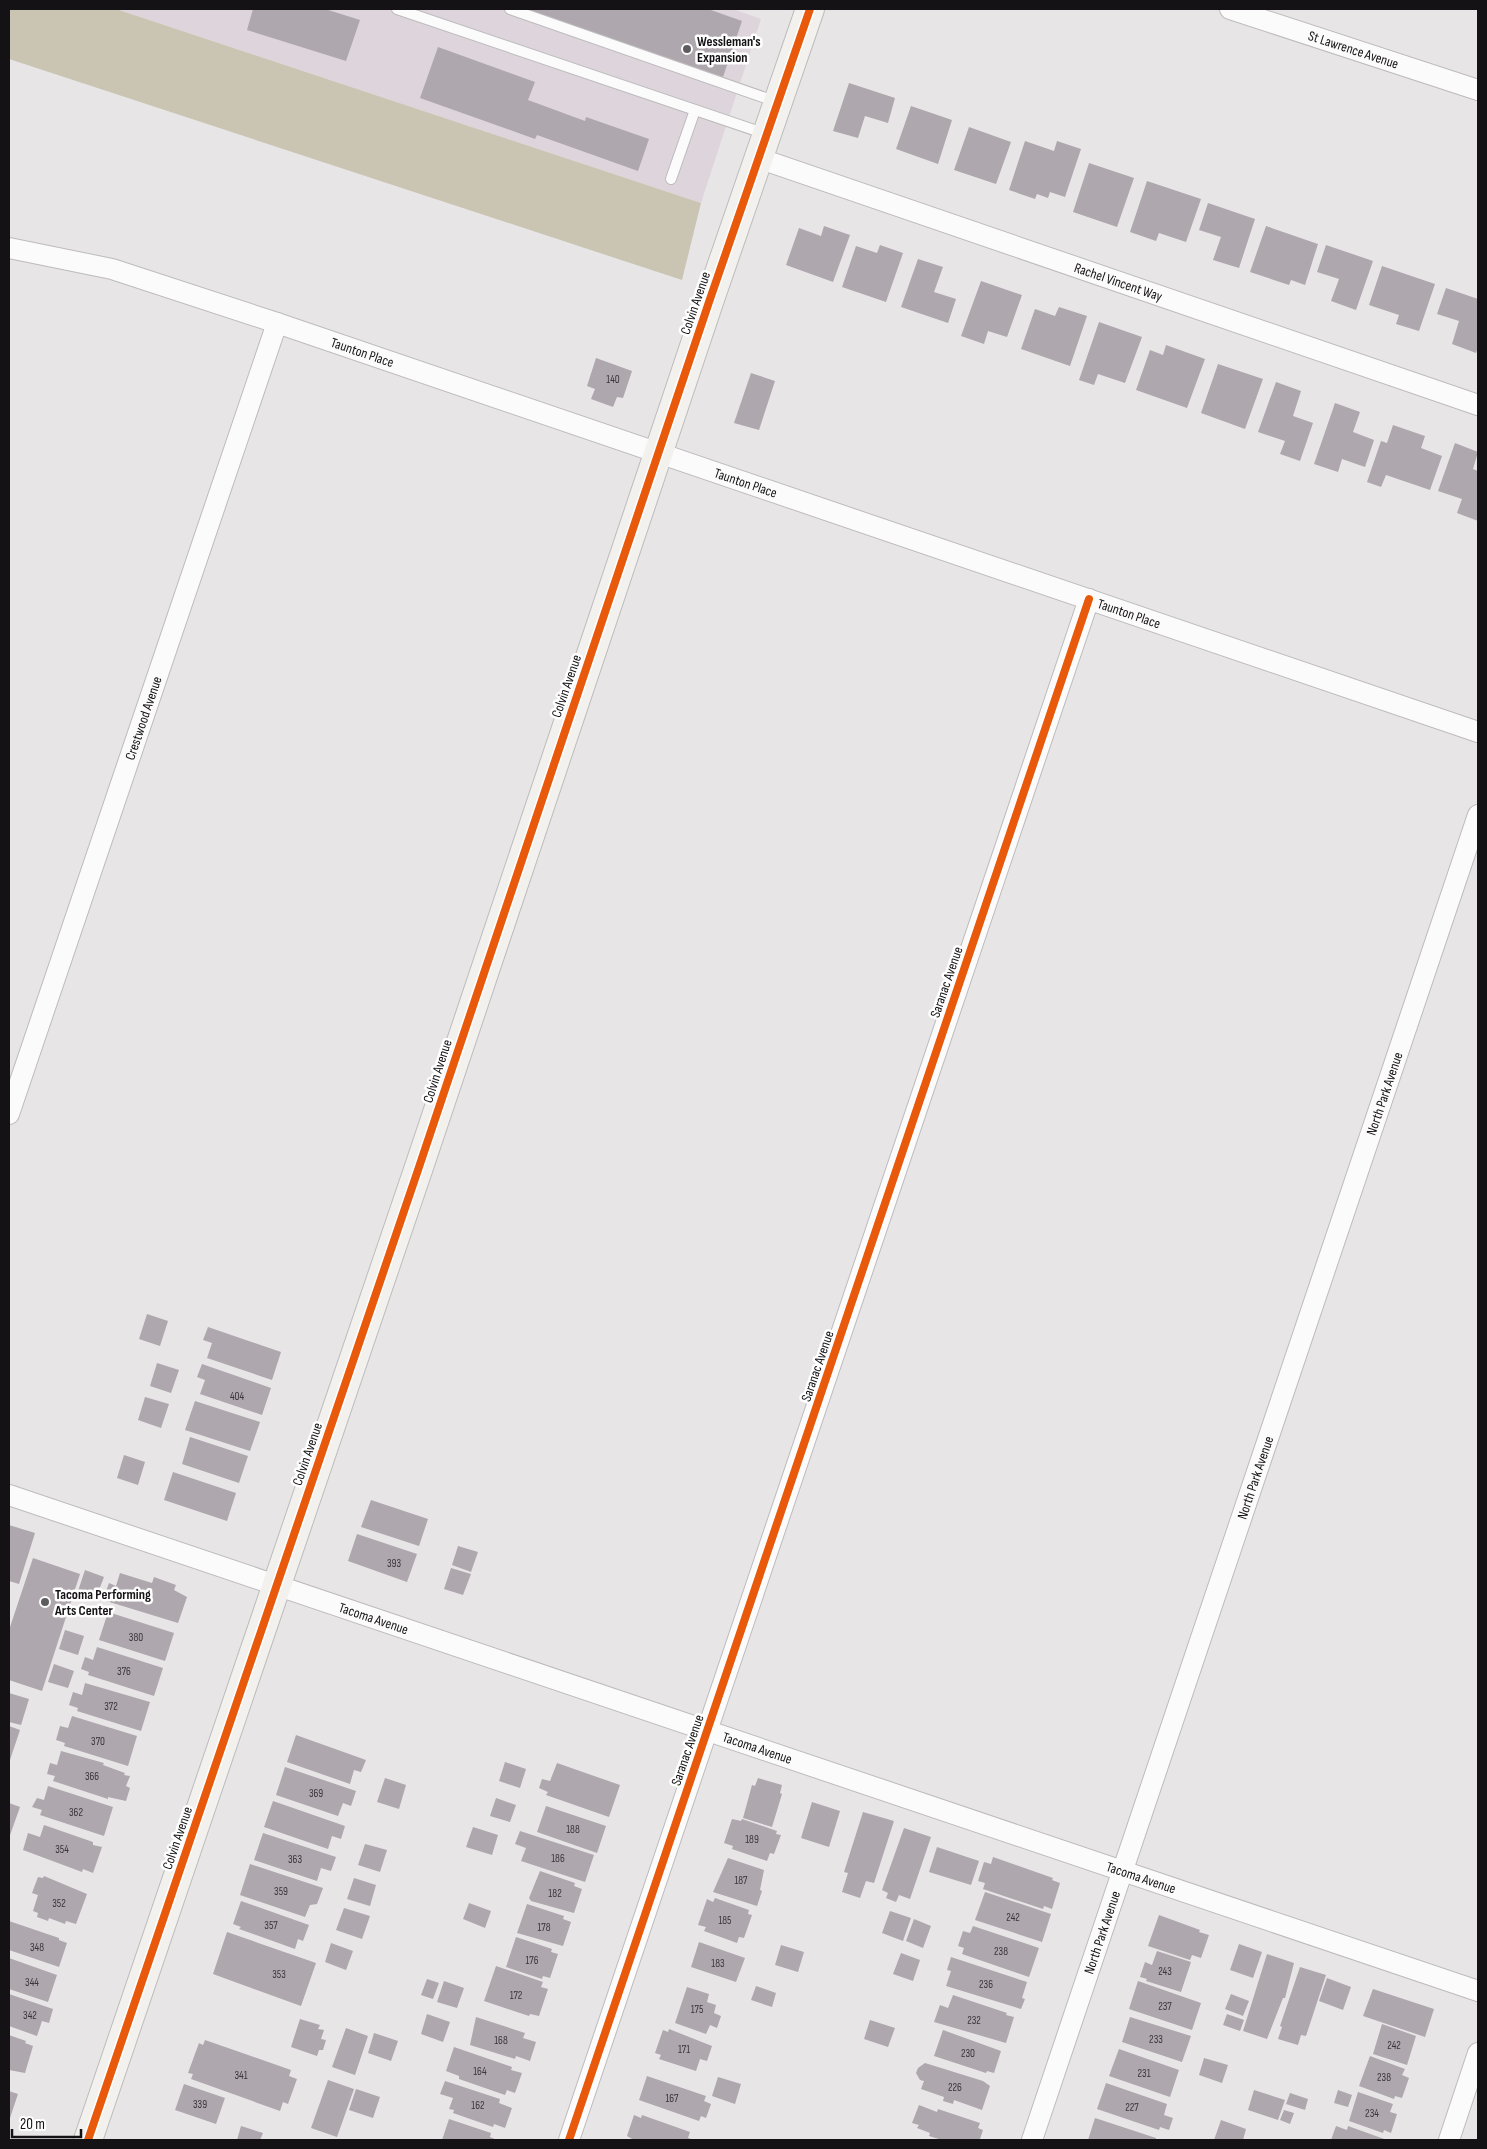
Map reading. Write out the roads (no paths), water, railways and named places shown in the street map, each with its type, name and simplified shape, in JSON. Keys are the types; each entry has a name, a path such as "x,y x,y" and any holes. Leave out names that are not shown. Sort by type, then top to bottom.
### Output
{"street":[{"name":"Colvin Avenue","path":"88,2140 658,452 810,9"},
{"name":"St Lawrence Avenue","path":"1230,9 1478,90"},
{"name":"Rachel Vincent Way","path":"763,146 1478,405"},
{"name":"Taunton Place","path":"9,248 112,269 277,323 1478,732"},
{"name":"Crestwood Avenue","path":"9,1114 277,323"},
{"name":"Saranac Avenue","path":"569,2140 1088,599"},
{"name":"North Park Avenue","path":"1032,2140 1478,815"},
{"name":"Tacoma Avenue","path":"9,1495 1478,1991"},
{"path":"1449,2140 1478,2053"}],"lane":[{"path":"396,9 695,110 763,146"},
{"path":"510,9 778,102"},
{"path":"671,179 695,110"}],"place":[{"name":"Wessleman's Expansion","path":"687,49"},
{"name":"Tacoma Performing Arts Center","path":"45,1602"}]}
